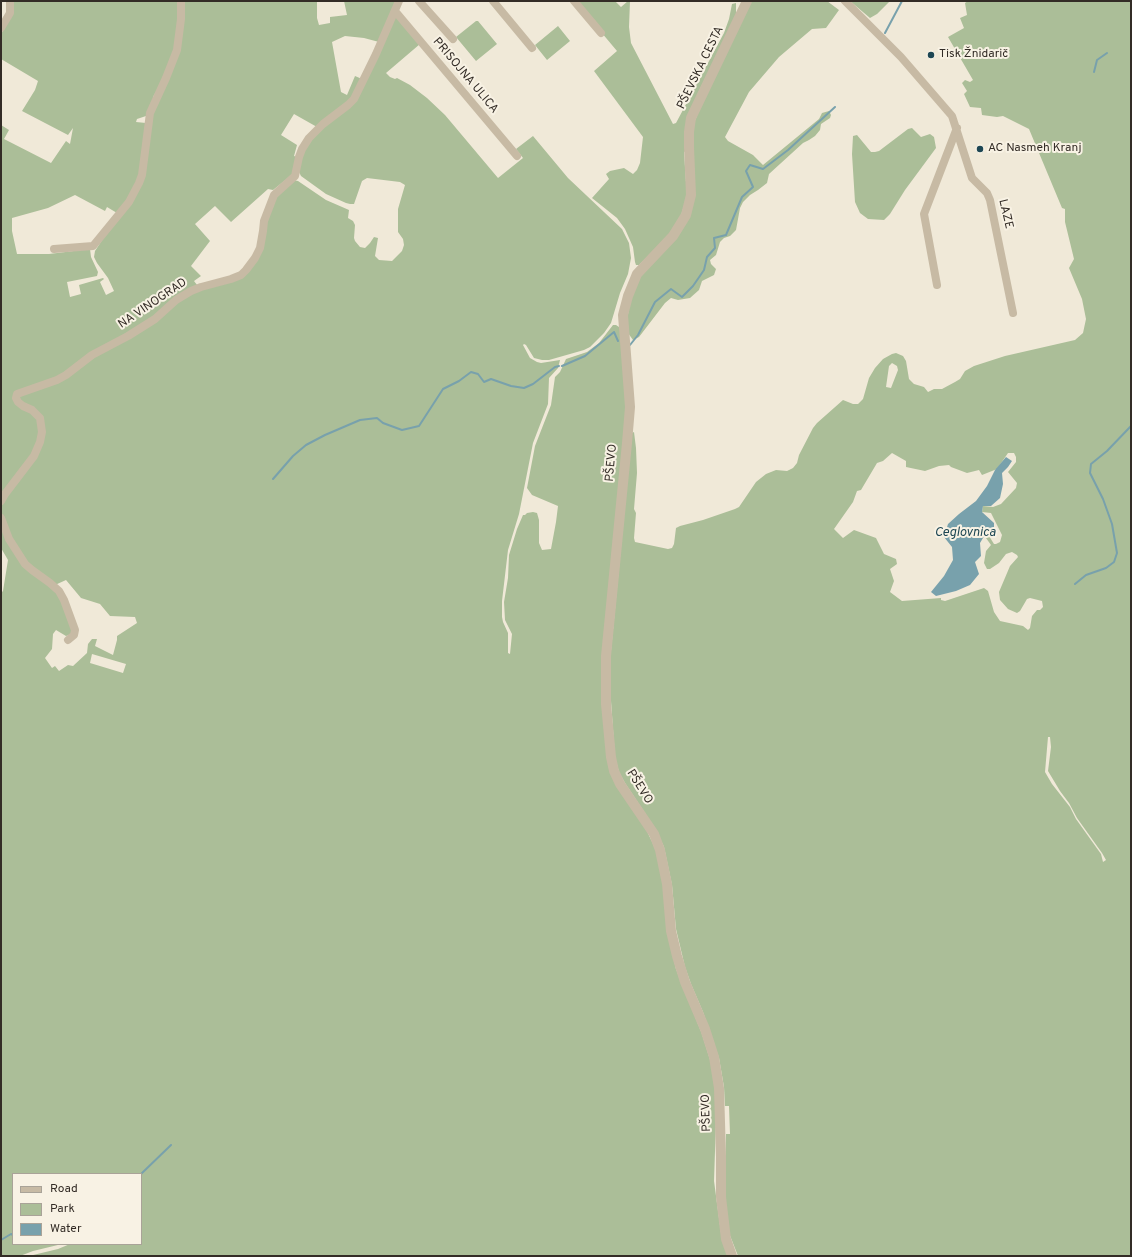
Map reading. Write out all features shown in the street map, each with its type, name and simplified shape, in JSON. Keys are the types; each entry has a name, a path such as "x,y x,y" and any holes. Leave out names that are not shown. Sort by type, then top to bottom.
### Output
{"street":[{"path":"1,28 10,13 10,1"},
{"path":"54,249 93,246 129,202 139,183 142,176 150,113 177,50 181,19 181,1"},
{"name":"NA VINOGRAD","path":"1,501 34,456 40,442 42,432 40,418 32,410 18,402 16,398 18,394 57,380 66,375 92,355 155,319 176,300 191,291 201,286 231,279 240,275 246,270 260,248 264,231 264,221 274,195 295,176 302,149 310,138 323,124 354,99 362,85 399,1"},
{"path":"419,1 453,39"},
{"path":"493,1 532,48"},
{"path":"574,1 601,33"},
{"name":"PŠEVSKA CESTA","path":"637,274 673,236 686,215 691,195 689,147 691,118 747,1"},
{"name":"LAZE","path":"845,1 901,57 952,116 972,178 986,193 990,200 1013,313"},
{"name":"PRISOJNA ULICA","path":"395,11 517,156"},
{"path":"937,285 924,214 957,128"},
{"name":"PŠEVO","path":"637,274 628,296 623,315 630,407 628,443 606,656 606,704 609,741 614,771 620,784 654,834 660,850 667,884 671,931 677,956 685,982 705,1029 714,1057 719,1088 721,1197 726,1239 732,1256"},
{"path":"1,518 9,539 25,564 59,591 64,600 75,630 74,634 68,640"}],"green space":[{"path":"12,1 317,1 317,18 319,25 330,23 330,17 347,15 344,1 397,1 379,42 364,38 345,36 332,42 341,92 347,95 355,76 362,79 352,98 317,127 294,114 281,135 297,145 294,156 297,157 293,173 273,190 268,189 231,222 215,206 195,224 210,241 191,266 201,276 194,281 201,290 232,282 243,277 253,265 263,248 267,222 272,205 281,190 293,180 298,181 326,200 349,210 348,218 353,221 355,225 355,241 360,247 365,248 374,237 378,238 375,256 379,260 392,261 402,251 404,245 403,239 398,232 398,209 405,185 400,182 367,178 362,181 354,204 350,204 326,194 301,176 299,172 300,161 310,140 324,125 351,104 357,97 395,16 397,16 420,44 386,73 390,77 395,79 397,78 410,85 427,98 445,115 498,178 523,158 516,149 533,136 568,178 622,229 629,243 631,258 628,274 620,293 611,323 604,333 590,347 584,350 549,360 534,358 526,345 523,345 530,358 537,362 541,363 560,360 558,368 549,378 548,404 533,443 519,514 508,550 502,601 502,617 508,633 508,653 510,654 512,634 505,620 504,602 508,578 509,555 517,529 523,515 533,512 537,513 539,520 539,543 542,550 551,549 556,522 558,506 532,495 527,488 535,446 551,405 555,377 560,372 566,359 587,352 599,343 613,325 616,325 621,331 625,368 626,409 603,651 606,749 611,773 616,784 643,823 656,850 662,877 668,934 676,969 702,1034 712,1066 715,1089 716,1121 714,1181 721,1233 729,1256 29,1256 58,1249 68,1245 142,1245 142,1173 12,1173 12,1245 58,1245 20,1256 1,1256 1,593 3,591 8,560 1,548 1,533 4,530 12,547 24,565 57,592 71,621 73,632 69,635 66,636 56,630 53,634 52,649 45,658 52,668 55,666 59,671 68,665 73,666 87,653 88,644 92,639 97,639 95,646 113,655 117,636 137,623 135,617 110,616 100,604 81,598 66,580 55,585 32,569 21,556 11,538 1,512 4,498 29,467 37,453 42,442 44,428 42,419 39,419 39,442 33,455 1,497 1,125 9,130 4,139 51,163 66,141 70,144 73,128 68,135 22,111 35,90 38,81 1,59 1,34 13,13","holes":["164,75 170,76 152,116 145,171 141,185 131,203 108,231 95,251 94,257 108,278 114,291 106,295 100,282 104,279 103,278 79,285 81,294 70,297 67,282 97,276 98,272 91,257 90,249 49,254 17,254 12,231 12,218 48,208 75,195 105,211 107,207 117,213 127,201 140,175 146,123 136,122 137,119 146,116 148,113 153,104 153,97 157,90 160,90","92,654 126,664 123,673 90,663"]},
{"path":"575,1 615,1 621,7 630,1 629,27 631,43 673,124 676,123 724,33 732,4 736,3 736,17 692,106 686,151 684,152 687,197 681,215 669,235 639,265 636,265 633,247 625,229 617,218 592,198 609,179 606,174 610,171 624,168 633,174 637,170 640,163 643,137 594,71 617,51"},
{"path":"742,1 827,1 839,10 826,28 812,29 779,57 749,92 725,137 728,141 753,155 763,165 819,119 822,113 829,111 831,115 830,118 821,124 820,130 815,136 803,143 769,174 767,183 743,202 740,208 736,230 720,242 716,255 710,260 711,264 716,269 714,275 702,281 699,290 690,298 678,300 671,298 665,303 639,337 633,340 628,333 628,314 630,302 640,276 686,223 694,123"},
{"path":"850,1 890,1 877,14 870,18"},
{"path":"968,1 1131,1 1131,1256 738,1256 729,1233 726,1211 726,1134 730,1134 729,1106 725,1106 724,1087 719,1058 685,967 676,929 672,885 664,847 656,830 619,772 615,757 610,661 632,433 634,432 637,473 634,509 636,513 635,542 668,549 672,548 674,544 676,528 739,507 756,482 766,474 776,470 787,471 793,468 817,423 843,400 853,404 858,404 863,399 869,378 875,368 883,359 892,354 896,353 903,356 906,361 909,379 914,384 924,387 928,392 934,389 942,389 955,382 960,379 965,371 974,366 1005,356 1075,340 1083,333 1086,319 1082,299 1069,268 1074,259 1065,222 1065,209 1062,208 1029,129 1003,116 997,117 982,115 981,108 970,107 964,94 967,91 962,83 965,80 970,82 973,80 948,37 964,28 960,18 967,15 965,3","holes":["892,363 897,366 898,370 891,388 886,387 889,366","892,453 906,461 906,467 925,471 939,466 949,465 967,473 979,470 982,475 997,469 1008,453 1014,453 1016,462 1008,472 1017,483 1016,488 1001,504 993,507 983,506 982,512 991,513 1002,535 1000,542 996,544 994,544 989,536 986,538 991,545 986,551 984,563 987,569 990,569 999,563 1006,554 1012,552 1017,555 1018,557 1010,566 999,592 1000,600 1008,609 1017,613 1020,611 1027,599 1030,598 1042,601 1043,607 1040,610 1037,610 1032,616 1030,628 1028,630 1023,626 1000,621 994,612 988,591 984,588 945,601 941,600 941,598 902,601 890,592 894,581 890,569 897,564 896,559 884,554 876,538 854,530 843,538 834,529 853,502 857,491 861,490 877,463 883,461","1048,737 1050,737 1051,747 1048,771 1077,818 1106,860 1103,862 1101,854 1045,772"]},
{"path":"478,21 497,44 476,61 456,37"},
{"path":"558,26 570,41 547,60 535,45"},
{"path":"912,128 921,137 930,134 934,137 936,148 905,190 890,214 884,220 868,219 860,213 855,202 852,154 853,136 857,135 871,152 875,152 879,151 908,129"}],"water":[{"name":"Ceglovnica","path":"1006,457 1012,461 1002,473 1003,484 1000,498 991,506 983,506 982,512 994,523 994,530 986,533 980,543 981,556 975,562 979,574 970,585 956,591 936,596 931,592 944,576 953,560 952,547 944,537 948,524 976,501 987,486 995,470"}],"waterway":[{"path":"885,33 902,1"},
{"path":"1094,72 1097,60 1107,53"},
{"path":"630,345 638,335 655,302 671,289 682,297 693,286 704,270 707,257 715,248 714,238 726,235 742,197 753,187 746,171 750,165 763,169 788,150 835,107"},
{"path":"562,366 585,356 614,332 618,341"},
{"path":"273,479 293,456 306,445 360,420 377,418 383,423 402,430 419,426 443,389 459,381 471,372 478,374 484,382 491,379 511,386 524,388 533,384 555,367 559,366"},
{"path":"1075,584 1086,575 1106,568 1114,562 1117,553 1112,524 1103,499 1090,473 1091,464 1107,451 1131,426"},
{"path":"142,1173 171,1145"},
{"path":"1,1240 12,1234"}],"place":[{"name":"Tisk Žnidarič","path":"931,55"},
{"name":"AC Nasmeh Kranj","path":"980,149"}]}
